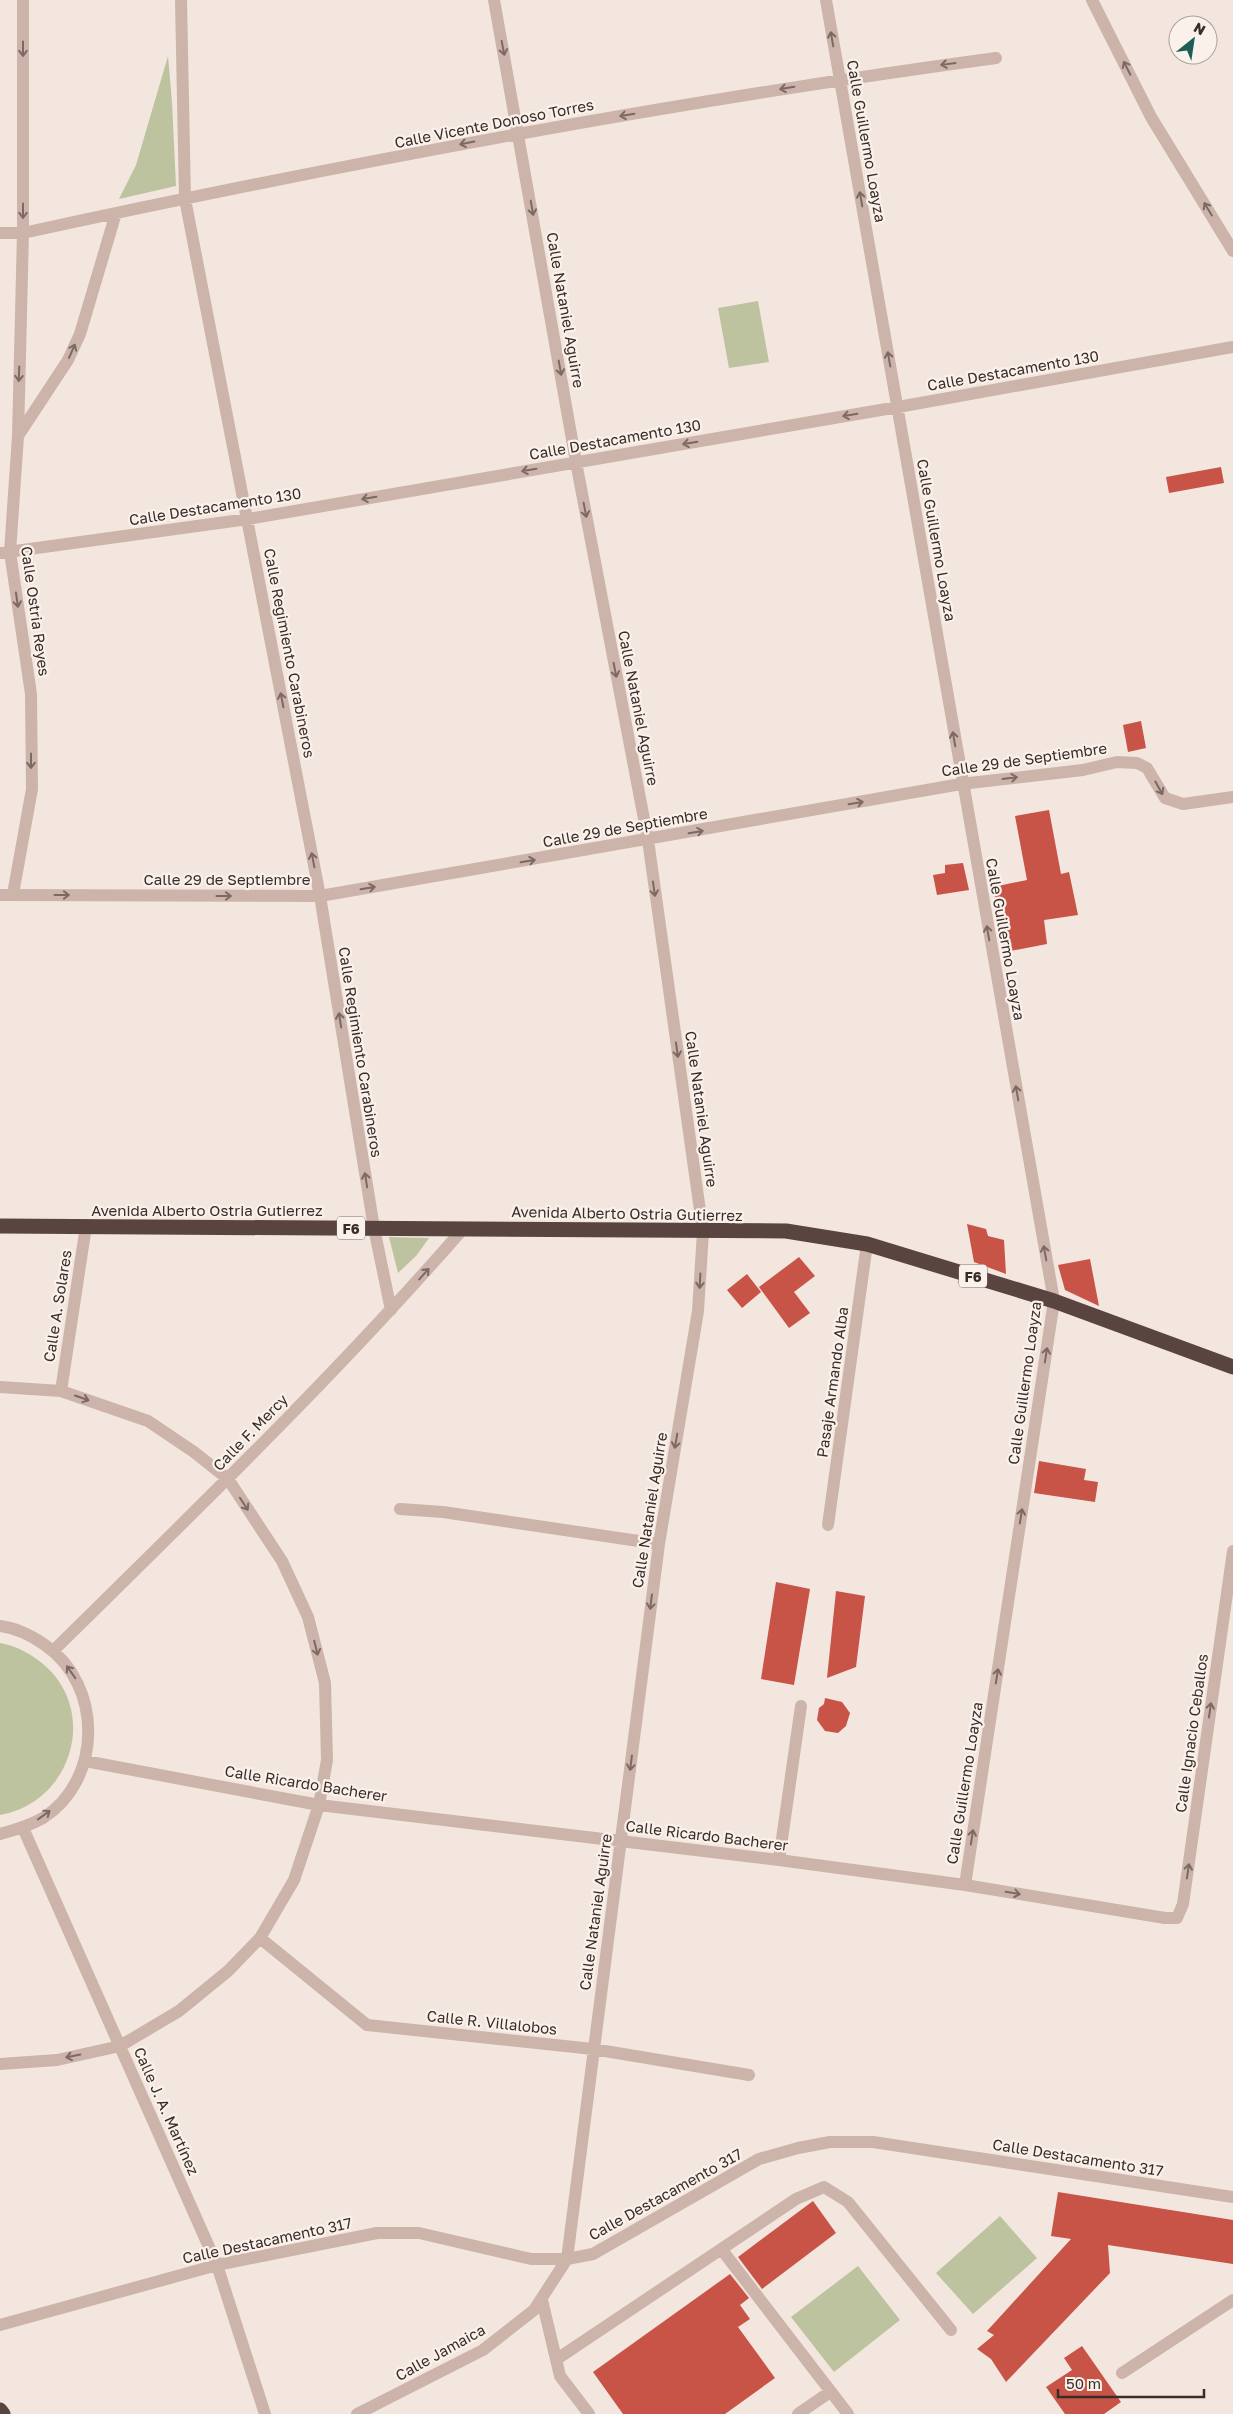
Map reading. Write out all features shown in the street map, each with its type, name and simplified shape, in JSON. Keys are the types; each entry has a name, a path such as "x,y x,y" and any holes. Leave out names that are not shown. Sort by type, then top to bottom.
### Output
{"highway":[{"name":"Avenida Alberto Ostria Gutierrez","path":"0,1226 786,1232 867,1244 1054,1301 1233,1367"},
{"path":"0,2410 3,2414"}],"street":[{"name":"Calle Ostria Reyes","path":"6,895 32,788 31,694 5,552 18,436 23,233 23,0"},
{"name":"Calle Regimiento Carabineros","path":"181,0 185,199 320,896 374,1228 391,1310"},
{"name":"Calle Nataniel Aguirre","path":"494,0 576,462 648,840 703,1232 698,1311 659,1544 592,2049 567,2259"},
{"name":"Calle Guillermo Loayza","path":"826,0 1054,1301 965,1885"},
{"path":"1092,0 1151,116 1233,251"},
{"name":"Calle Vicente Donoso Torres","path":"0,233 23,233 519,133 839,79 996,58"},
{"path":"18,436 68,360 80,334 116,213"},
{"name":"Calle Destacamento 130","path":"5,552 248,519 1233,347"},
{"name":"Calle 29 de Septiembre","path":"6,895 320,896 962,784 1083,770 1117,762 1137,763 1147,768 1165,798 1183,804 1233,797"},
{"name":"Calle A. Solares","path":"61,1391 86,1226"},
{"name":"Calle F. Mercy","path":"53,1651 228,1480 391,1310 463,1229"},
{"name":"Pasaje Armando Alba","path":"828,1525 867,1244"},
{"path":"0,1387 61,1391 148,1421 194,1452 228,1480 282,1561 308,1617 325,1683 327,1760 319,1804 294,1880 260,1938 228,1971 179,2010 120,2046 57,2060 0,2064"},
{"path":"400,1509 443,1512 659,1544"},
{"name":"Calle Ignacio Ceballos","path":"1177,1918 1183,1904 1233,1551"},
{"path":"0,1626 31,1636 53,1651 75,1677 84,1697 89,1718 89,1740 85,1761 76,1782 62,1801 44,1817 23,1828 0,1834"},
{"path":"779,1860 801,1706"},
{"name":"Calle Ricardo Bacherer","path":"85,1761 319,1804 779,1860 965,1885 1165,1918 1177,1918"},
{"name":"Calle J. A. Martínez","path":"23,1828 217,2265 265,2414"},
{"name":"Calle R. Villalobos","path":"260,1938 367,2025 592,2049 749,2075"},
{"name":"Calle Destacamento 317","path":"0,2326 217,2265 377,2233 419,2233 531,2259 567,2259 593,2254 760,2159 798,2148 830,2142 873,2142 1233,2197"},
{"path":"557,2359 796,2199 824,2186 848,2202 951,2330"},
{"path":"722,2250 848,2414"},
{"name":"Calle Jamaica","path":"357,2414 483,2350 534,2310 567,2259"},
{"path":"542,2300 560,2376 589,2414"},
{"path":"1122,2373 1233,2300"},
{"path":"798,2414 830,2392"}],"green space":[{"path":"168,56 176,186 119,199 136,165"},
{"path":"758,301 769,362 729,368 718,308"},
{"path":"389,1237 429,1238 416,1256 398,1273"},
{"path":"0,1643 15,1647 29,1654 38,1660 57,1679 69,1702 73,1726 70,1750 61,1772 46,1792 25,1806 0,1815"},
{"path":"1000,2216 1037,2258 973,2314 936,2273"},
{"path":"858,2266 900,2320 834,2372 791,2317"}],"building":[{"path":"1221,467 1224,483 1169,493 1166,477"},
{"path":"1141,721 1146,748 1128,752 1123,725"},
{"path":"1049,810 1061,874 1069,872 1078,915 1044,920 1047,944 1005,952 993,887 1027,880 1015,816"},
{"path":"963,863 969,890 937,895 933,875 945,873 945,865"},
{"path":"967,1224 986,1229 988,1236 1004,1240 1006,1274 974,1262"},
{"path":"799,1257 815,1276 794,1292 810,1313 789,1328 759,1287"},
{"path":"1090,1259 1099,1306 1065,1290 1058,1265"},
{"path":"747,1274 761,1292 742,1308 727,1290"},
{"path":"1039,1461 1086,1469 1084,1480 1098,1482 1095,1502 1034,1493"},
{"path":"776,1582 810,1589 794,1685 761,1679"},
{"path":"836,1591 865,1596 856,1667 827,1678"},
{"path":"825,1698 842,1702 850,1713 846,1726 838,1733 825,1731 817,1720 819,1708 824,1704"},
{"path":"1058,2192 1233,2220 1233,2264 1108,2245 1110,2273 1006,2382 991,2359 977,2349 994,2335 987,2331 1071,2239 1051,2236"},
{"path":"813,2201 836,2233 762,2289 738,2257"},
{"path":"730,2274 749,2298 740,2305 750,2319 738,2327 775,2378 725,2414 623,2414 593,2372"},
{"path":"1082,2346 1121,2402 1104,2414 1065,2414 1046,2387 1072,2370 1064,2358"}]}
